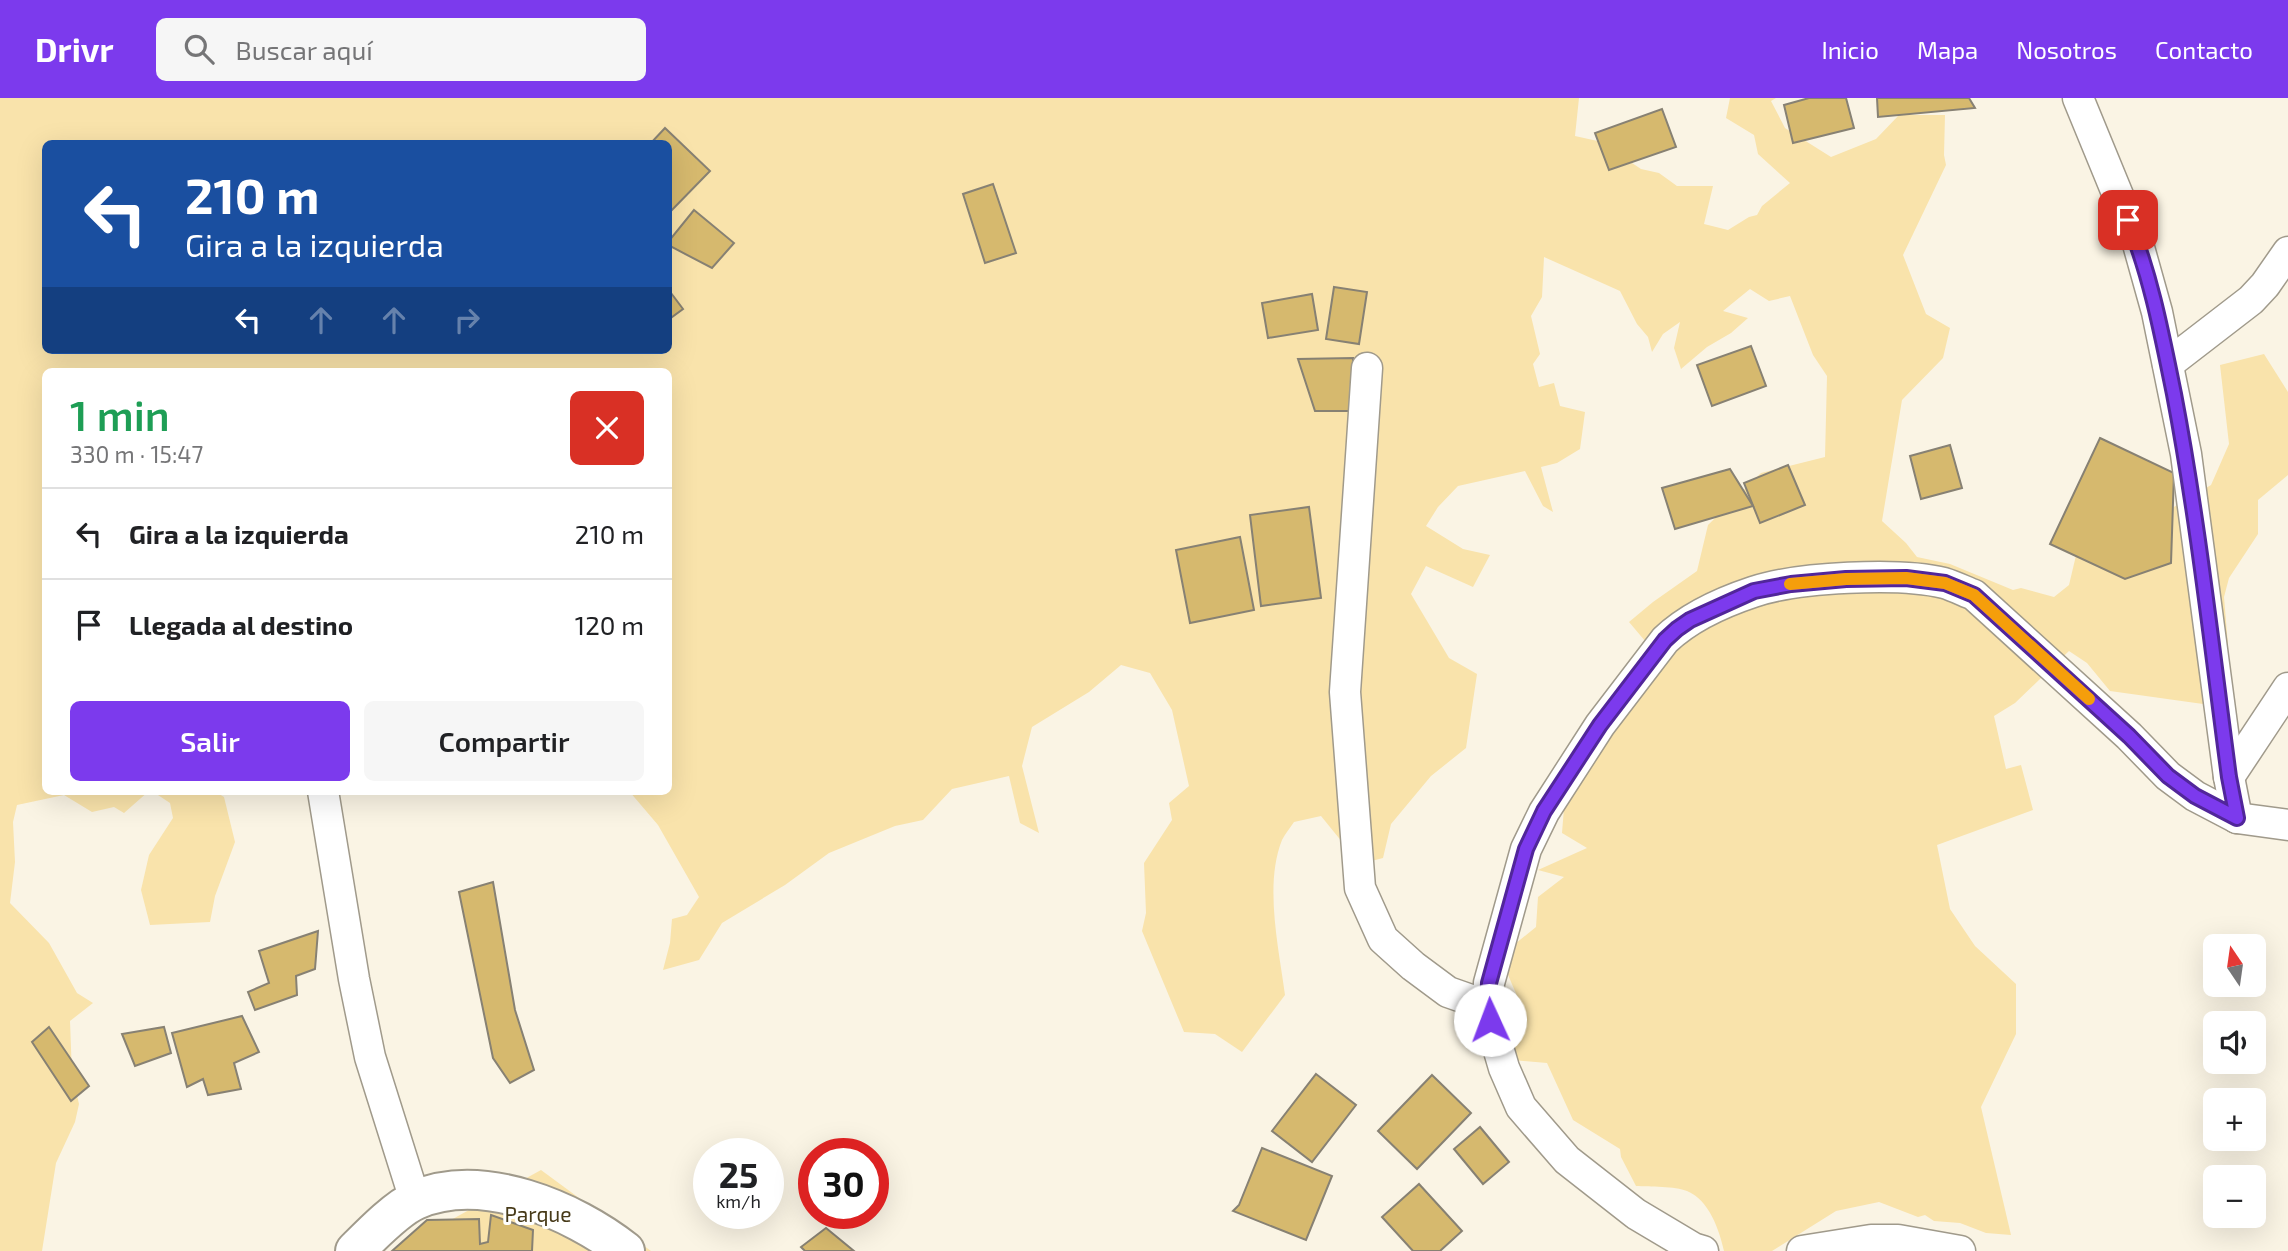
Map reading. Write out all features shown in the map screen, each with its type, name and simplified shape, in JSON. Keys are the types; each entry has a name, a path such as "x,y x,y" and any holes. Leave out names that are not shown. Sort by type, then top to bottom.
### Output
{"main road":[{"path":"355,1251 415,1200 451,1191 466,1191 492,1192 551,1206 607,1237 625,1251"}],"street":[{"path":"2078,98 2138,244 2157,312 2186,454 2229,777 2237,818"},
{"path":"2168,364 2251,300 2288,252"},
{"path":"1367,368 1345,692 1360,888 1383,939 1448,992 1488,1006"},
{"path":"1697,1250 1636,1214 1567,1160 1521,1107 1504,1069 1488,1006 1489,983 1526,849 1544,811 1600,725 1665,640 1690,620 1754,591 1791,584 1906,578 1945,583 1974,595 2129,736 2168,776 2195,796 2237,818 2288,825"},
{"path":"2229,777 2288,688"},
{"path":"324,795 354,979 370,1057 415,1200"},
{"path":"1802,1251 1871,1240 1898,1240 1960,1251"}],"green space":[{"path":"0,98 1579,98 1575,136 1611,144 1617,167 1632,163 1641,169 1659,173 1677,186 1713,186 1704,224 1728,230 1757,215 1762,206 1790,183 1758,154 1754,135 1726,118 1730,98 1776,98 1771,101 1785,128 1831,157 1876,139 1899,115 1945,115 1946,165 1903,255 1926,314 1950,328 1943,358 1902,400 1882,521 1917,557 1950,564 2013,590 2021,588 2054,597 2069,585 2087,509 2157,517 2211,485 2229,444 2220,365 2264,354 2288,392 2288,475 2258,500 2258,534 2229,578 2224,597 2228,645 2221,655 2203,704 2110,691 2087,663 2069,651 2015,703 1994,716 2006,769 2021,765 2033,810 1937,845 1950,909 1975,946 2016,984 2016,1034 1981,1107 2011,1235 1986,1233 1960,1223 1934,1221 1925,1215 1918,1217 1879,1202 1836,1211 1772,1251 1724,1251 1712,1216 1695,1195 1676,1188 1636,1186 1621,1157 1620,1149 1573,1120 1547,1063 1502,1059 1506,1033 1526,1017 1500,956 1536,927 1538,897 1564,877 1538,870 1587,848 1562,833 1569,746 1651,648 1629,622 1697,571 1708,525 1761,473 1825,457 1827,376 1813,355 1790,296 1769,301 1750,289 1723,311 1748,318 1681,369 1674,348 1680,322 1663,334 1652,352 1648,337 1637,324 1620,291 1544,257 1542,297 1531,316 1540,354 1533,364 1539,387 1554,383 1560,406 1585,412 1580,449 1557,463 1541,467 1553,512 1543,506 1525,471 1458,486 1438,507 1426,526 1463,549 1490,555 1473,587 1426,566 1411,594 1449,658 1477,674 1466,748 1431,776 1391,824 1383,858 1360,864 1321,816 1294,822 1282,840 1274,877 1274,917 1285,995 1242,1052 1215,1034 1184,1032 1142,931 1146,913 1144,863 1172,820 1169,803 1189,786 1172,710 1150,673 1121,665 1089,692 1032,727 1022,766 1039,833 1020,823 1009,776 952,789 923,820 895,826 829,853 785,885 722,923 699,960 663,970 670,943 672,919 687,915 699,897 658,825 632,795 672,795 672,368 42,368 42,795 64,795 17,805 13,822 15,862 10,903 49,943 77,993 93,1003 70,1021 72,1075 79,1104 75,1122 56,1163 42,1251 0,1251"},
{"path":"64,795 144,795 124,813 114,807 92,812"},
{"path":"158,795 224,797 235,842 215,896 210,922 150,925 141,890 149,855 173,818 170,803"},
{"name":"Parque","path":"541,1170 651,1251 395,1251"}],"building":[{"path":"1809,98 1846,98 1854,128 1793,143 1784,105"},
{"path":"1877,98 1969,98 1975,108 1878,117"},
{"path":"1662,109 1676,147 1609,170 1595,133"},
{"path":"665,128 710,171 672,210 672,140 654,140"},
{"path":"993,184 1016,253 985,263 963,194"},
{"path":"694,210 734,243 712,268 672,247 672,237"},
{"path":"1334,287 1367,292 1359,344 1326,339"},
{"path":"672,294 683,309 672,317"},
{"path":"1312,294 1318,330 1268,338 1262,303"},
{"path":"1751,346 1766,386 1712,406 1697,365"},
{"path":"1353,358 1354,411 1315,411 1298,359"},
{"path":"2100,438 2174,473 2171,563 2125,579 2050,544"},
{"path":"1950,445 1962,488 1921,499 1910,456"},
{"path":"1788,465 1805,505 1760,523 1744,483"},
{"path":"1730,469 1753,506 1675,529 1662,488"},
{"path":"1309,507 1321,598 1261,606 1250,515"},
{"path":"1240,537 1254,610 1190,623 1176,550"},
{"path":"493,882 515,1010 534,1070 510,1083 493,1058 459,892"},
{"path":"318,931 315,969 296,976 297,995 255,1010 248,992 269,983 259,951"},
{"path":"242,1016 259,1052 234,1063 241,1089 208,1095 203,1079 187,1087 172,1033"},
{"path":"49,1027 89,1086 71,1101 32,1042"},
{"path":"164,1027 171,1053 135,1066 122,1034"},
{"path":"1316,1074 1356,1105 1312,1162 1272,1131"},
{"path":"1432,1075 1471,1113 1417,1169 1378,1131"},
{"path":"1480,1127 1509,1162 1483,1184 1454,1149"},
{"path":"1262,1148 1332,1176 1306,1240 1233,1211 1239,1205"},
{"path":"1419,1184 1462,1231 1440,1251 1413,1251 1382,1217"},
{"path":"491,1215 533,1230 532,1251 392,1251 427,1220 479,1219 480,1244 488,1242"},
{"path":"827,1229 854,1251 805,1251 801,1247"}],"slow traffic":[{"path":"1790,584 1846,579 1906,578 1945,583 1974,595 2089,699"}],"route":[{"path":"1490,1020 1489,983 1526,849 1544,811 1600,725 1665,640 1690,620 1754,591 1791,584 1846,579 1906,578 1945,583 1974,595 2129,736 2168,776 2195,796 2237,818 2229,777 2186,454 2157,312 2138,244 2128,220"}]}
